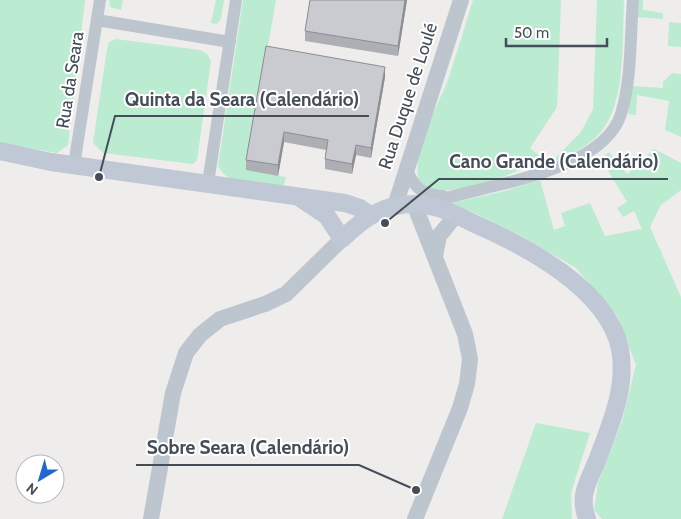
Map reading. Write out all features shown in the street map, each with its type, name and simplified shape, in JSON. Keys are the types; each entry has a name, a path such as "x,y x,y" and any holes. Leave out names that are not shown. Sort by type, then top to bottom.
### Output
{"main road":[{"path":"0,151 74,165 345,203 360,208 370,215"},
{"path":"300,198 327,216 342,239 370,215 395,206 419,205 456,215 494,232 560,272 598,306 615,333 621,367 620,393 612,419 583,492 582,506 587,519"}],"street":[{"name":"Rua da Seara","path":"74,165 100,0"},
{"path":"208,183 236,0"},
{"name":"Rua Duque de Loulé","path":"395,206 460,0"},
{"path":"415,519 460,408 467,384 470,359 466,334 435,256 419,205 563,165 581,157 608,137 621,114 626,94 633,0"},
{"path":"97,20 230,42"},
{"path":"406,168 411,182 420,192 448,196"},
{"path":"435,256 439,236 456,215"},
{"path":"151,519 173,393 186,353 200,334 220,319 270,302 286,294 342,239"}],"green space":[{"path":"0,0 85,0 68,145 57,153 0,143"},
{"path":"109,0 123,0 121,10 110,7"},
{"path":"216,0 224,0 221,19 217,24 211,23"},
{"path":"243,0 276,0 246,170 286,177 283,187 256,185 237,181 229,178 218,166"},
{"path":"473,0 561,0 557,107 530,148 542,158 533,164 487,182 453,190 439,191 429,189 419,182 419,155 422,142 449,77"},
{"path":"597,0 624,0 623,52 619,89 608,121 599,134 576,151 550,164 581,132 593,109"},
{"path":"637,0 643,0 643,10 663,13 663,19 636,17"},
{"path":"669,22 681,23 681,47 668,46"},
{"path":"116,39 200,50 207,54 211,61 197,160 193,164 103,153 93,143 107,49 109,42"},
{"path":"672,73 681,74 681,137 665,130 669,101 637,95 636,115 628,114 632,86 663,88 663,82"},
{"path":"654,149 681,163 681,190 661,205 650,227 681,297 681,519 602,519 594,510 598,483 622,421 636,365 618,317 576,268 520,235 470,211 451,207 451,203 505,191 540,180 554,230 565,226 561,213 590,203 605,236 642,229 634,211 623,217 617,208 627,202 601,159 609,152 627,174"},
{"path":"536,423 590,433 571,493 572,519 502,519"}],"building":[{"path":"310,0 405,0 398,46 305,31"},
{"path":"266,46 385,67 371,148 356,145 352,164 325,159 328,140 284,132 278,165 246,160"}],"place":[{"name":"Quinta da Seara (Calendário)","path":"99,177"},
{"name":"Cano Grande (Calendário)","path":"385,223"},
{"name":"Sobre Seara (Calendário)","path":"416,490"}]}
